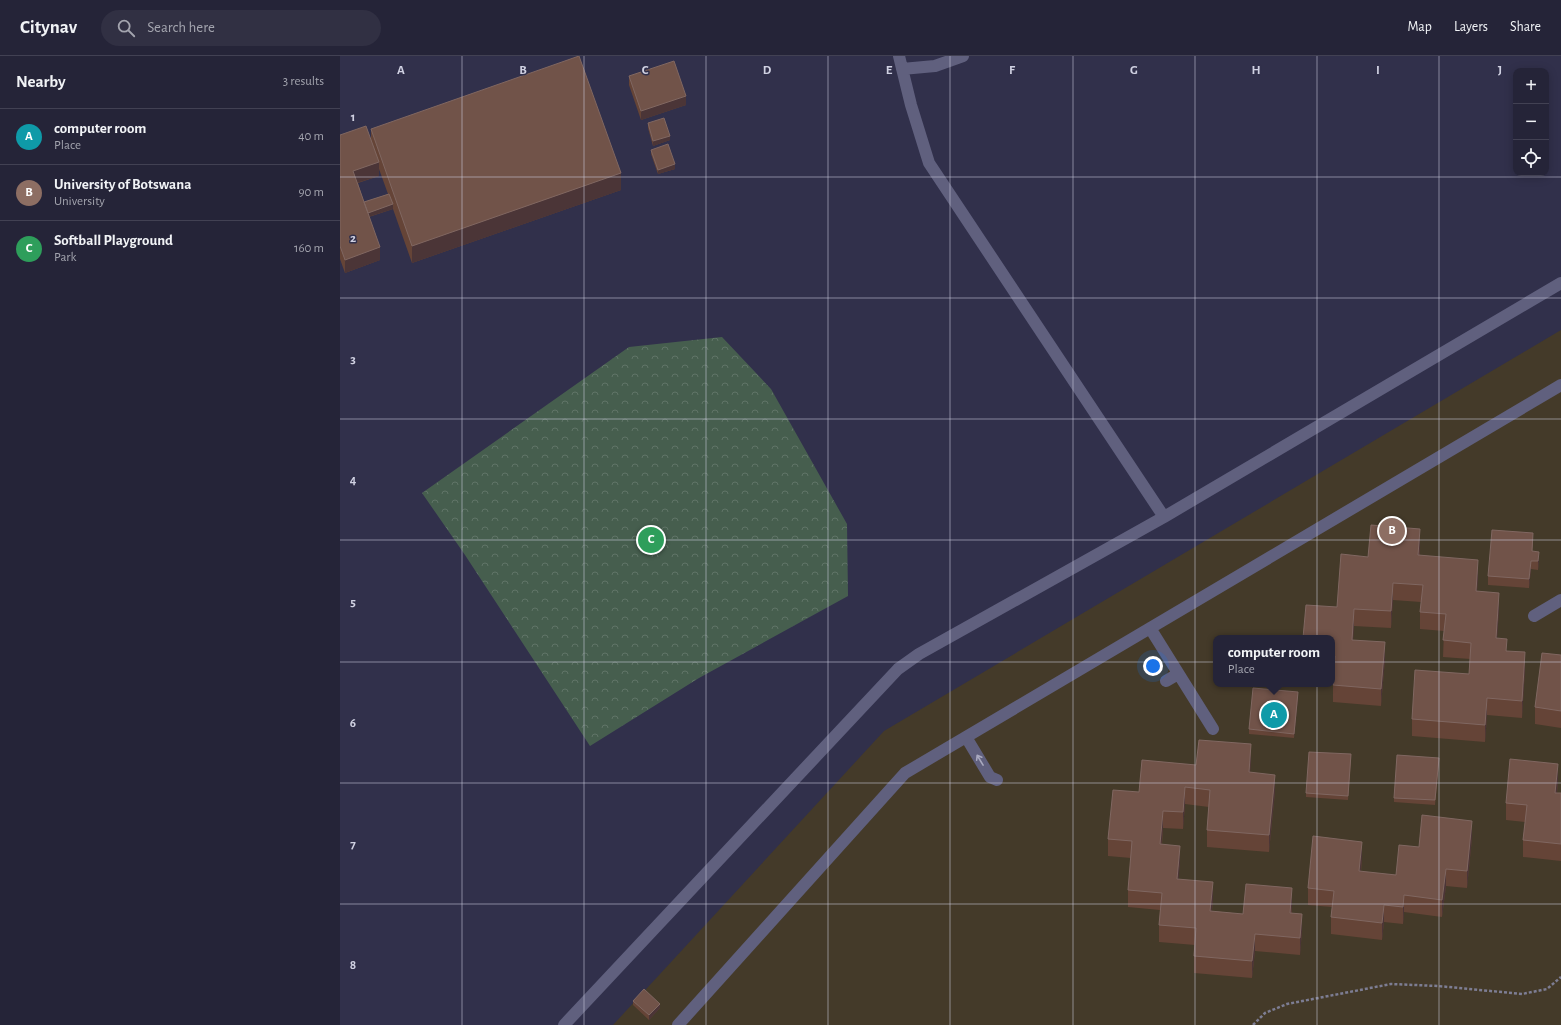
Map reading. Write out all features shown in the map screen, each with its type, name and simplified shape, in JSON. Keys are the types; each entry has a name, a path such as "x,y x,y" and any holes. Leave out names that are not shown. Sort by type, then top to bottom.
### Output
{"street":[{"path":"899,56 911,105 929,163 1164,517"},
{"path":"902,69 935,66 963,56"},
{"path":"564,1025 898,669 945,638 1164,517 1561,283"},
{"path":"683,1023 905,773 1561,385"},
{"path":"1534,616 1561,600"},
{"path":"1150,628 1213,729"},
{"path":"1166,681 1178,674"},
{"path":"966,737 990,777 997,780"}],"path":[{"path":"1253,1025 1265,1014 1287,1004 1391,984 1438,986 1522,994 1546,989 1561,977"}],"shaded area":[{"path":"1561,330 1561,1025 613,1025 884,731"}],"green space":[{"path":"722,337 771,389 847,524 848,596 699,678 590,746 465,555 422,493 629,347"}],"building":[{"path":"579,56 621,173 412,246 371,129"},
{"path":"674,61 686,96 641,111 629,76"},
{"path":"664,118 670,136 653,141 648,123"},
{"path":"366,126 379,162 353,171 380,247 345,260 340,246 340,135"},
{"path":"668,144 675,164 658,170 651,150"},
{"path":"389,194 393,204 368,213 364,202"},
{"path":"1371,525 1420,529 1418,555 1478,560 1476,591 1499,593 1496,638 1507,639 1506,651 1525,652 1522,701 1487,698 1485,725 1412,719 1415,670 1469,674 1471,643 1443,640 1446,614 1420,612 1423,585 1393,583 1391,611 1354,609 1352,640 1385,642 1381,689 1335,685 1335,635 1303,635 1306,605 1337,607 1341,554 1368,557"},
{"path":"1492,530 1533,533 1532,551 1539,552 1538,561 1531,561 1529,579 1488,576"},
{"path":"1542,653 1561,655 1561,711 1535,707"},
{"path":"1253,688 1298,692 1294,734 1249,729"},
{"path":"1199,740 1251,744 1249,772 1275,775 1269,835 1207,830 1210,790 1185,787 1183,812 1163,811 1160,844 1180,846 1177,879 1213,882 1210,911 1243,914 1246,884 1292,888 1290,913 1302,914 1300,938 1255,934 1252,961 1194,956 1196,928 1159,925 1162,893 1128,890 1132,841 1108,839 1113,790 1139,792 1142,760 1196,765"},
{"path":"1309,752 1351,754 1348,796 1306,793"},
{"path":"1397,755 1439,758 1435,800 1394,798"},
{"path":"1510,759 1558,764 1555,793 1561,793 1561,844 1523,840 1527,805 1506,803"},
{"path":"1422,815 1472,821 1467,871 1446,869 1442,900 1404,895 1403,907 1384,905 1382,923 1331,917 1334,891 1308,888 1313,836 1362,842 1359,871 1396,875 1399,845 1419,847"},
{"path":"644,989 660,1004 649,1015 633,1001"}],"place":[{"name":"University of Botswana","path":"1392,531"},
{"name":"Softball Playground","path":"651,540"},
{"name":"computer room","path":"1274,715"}]}
